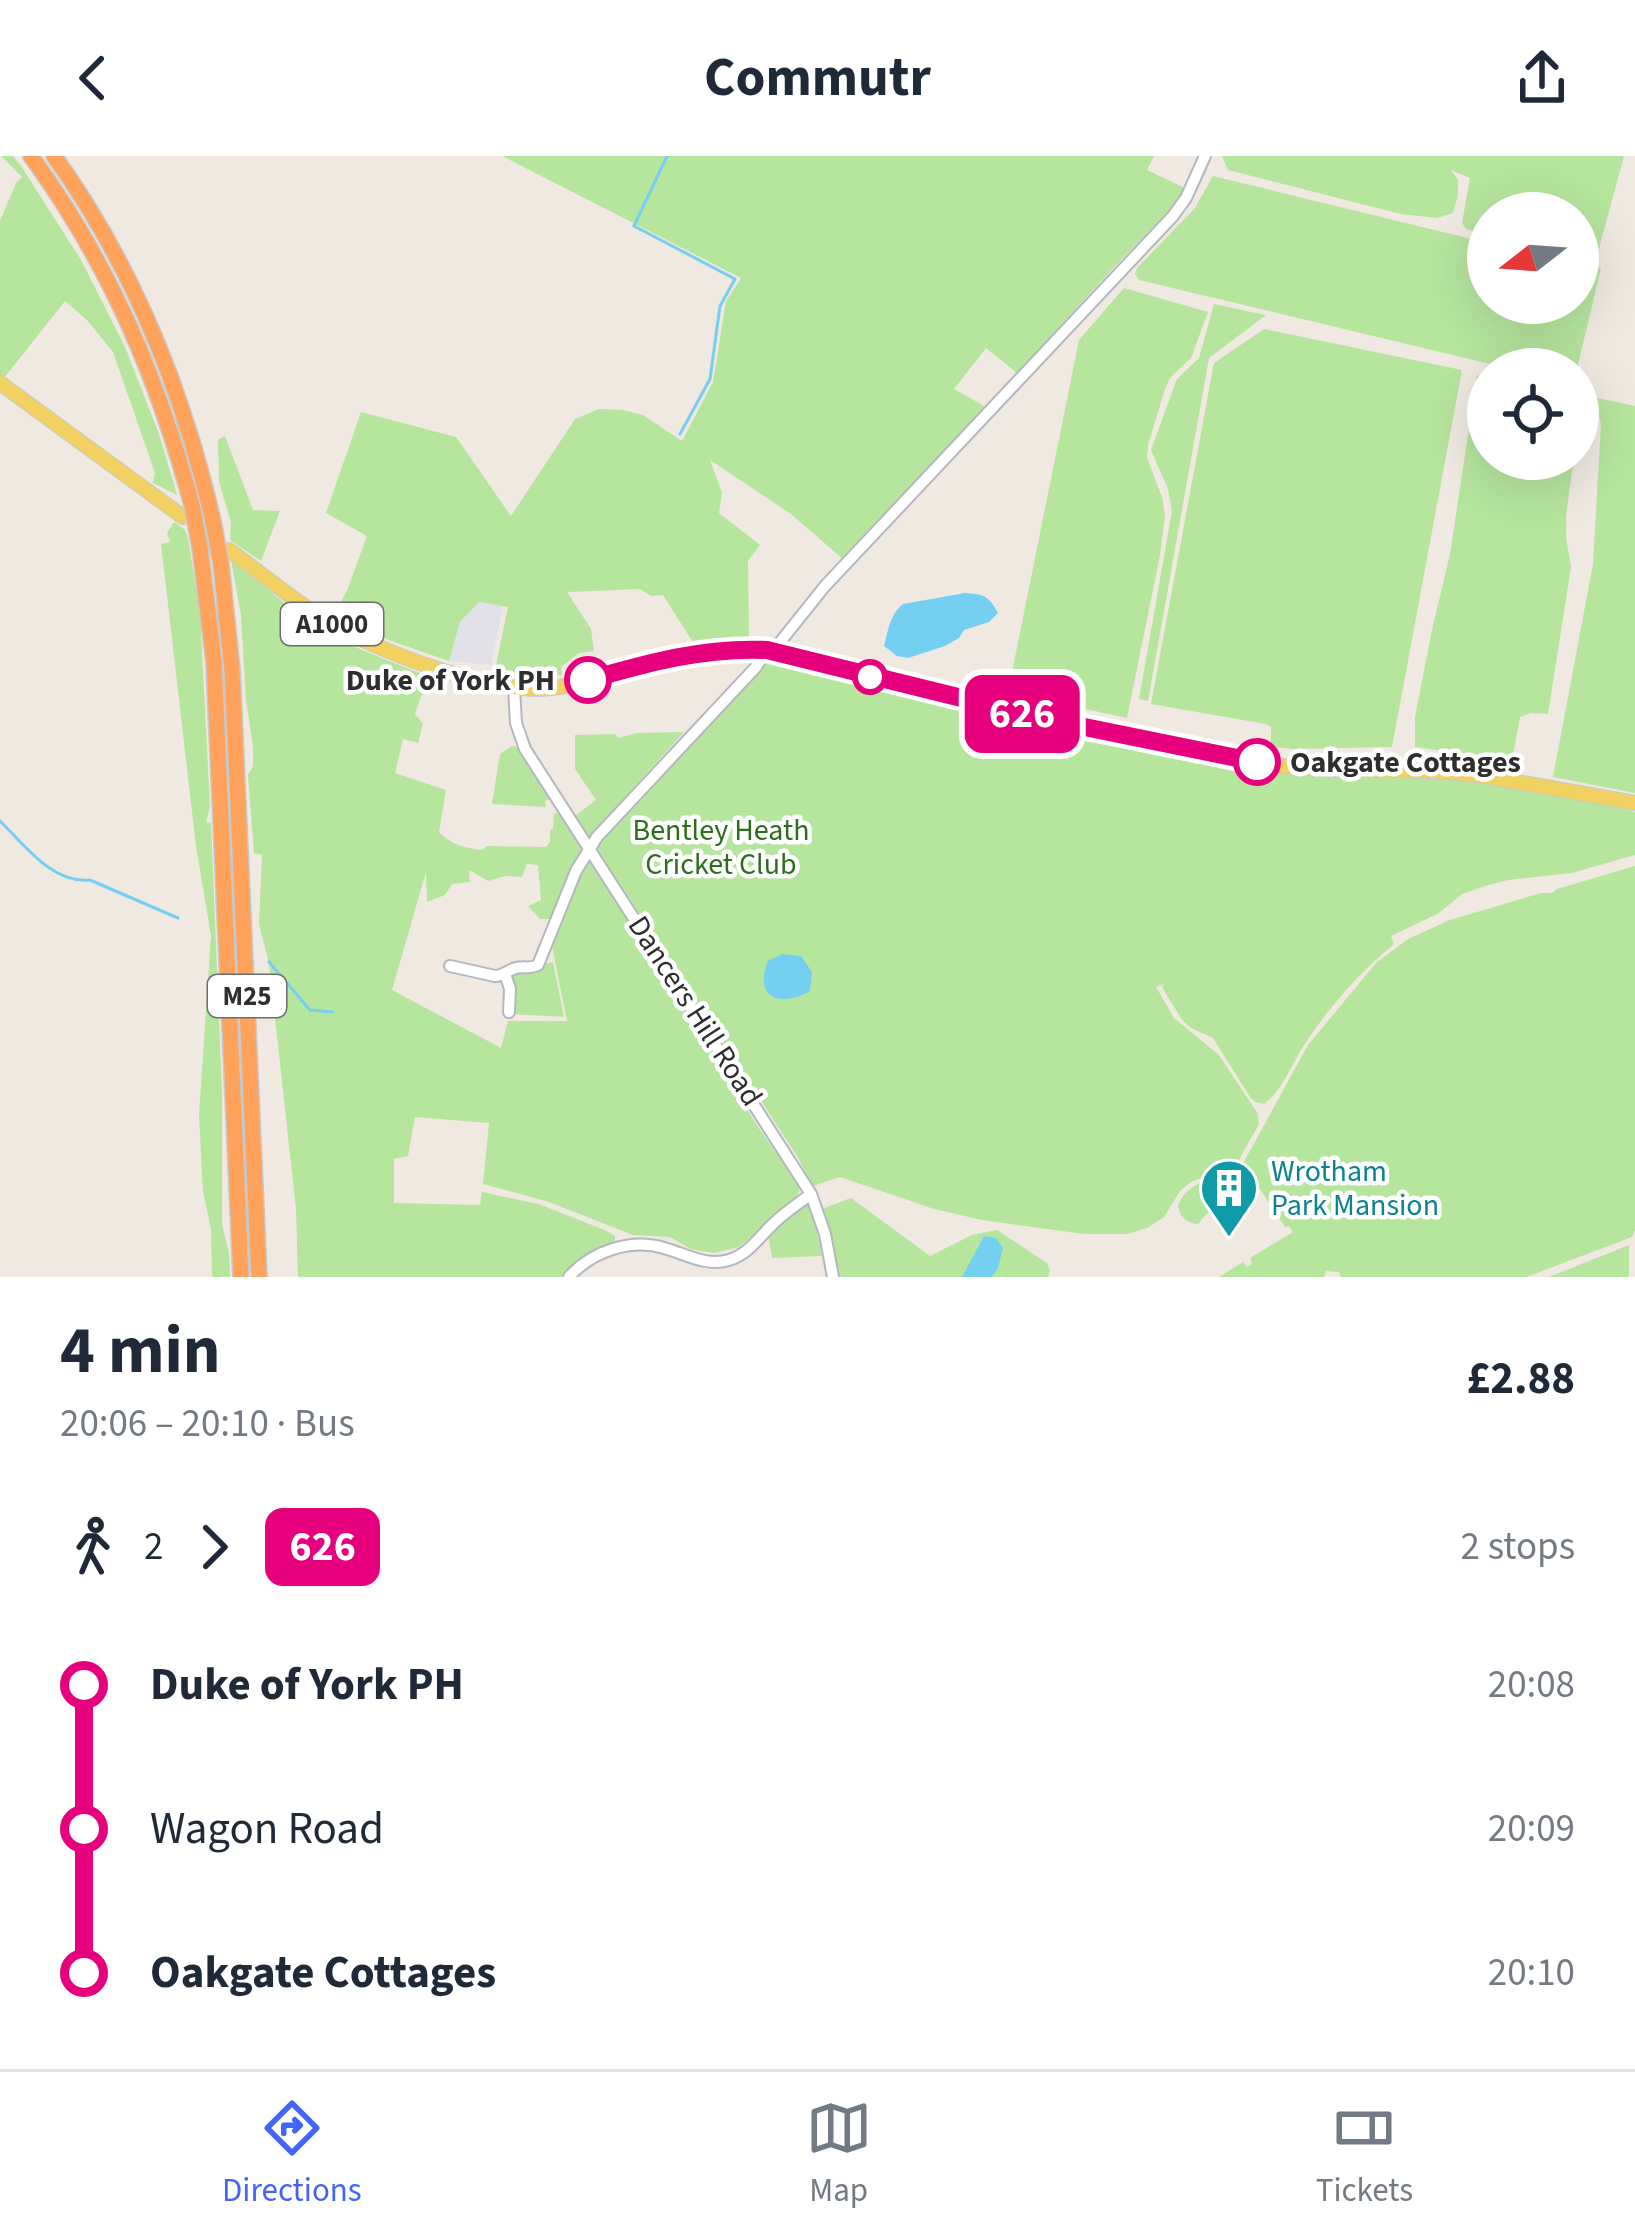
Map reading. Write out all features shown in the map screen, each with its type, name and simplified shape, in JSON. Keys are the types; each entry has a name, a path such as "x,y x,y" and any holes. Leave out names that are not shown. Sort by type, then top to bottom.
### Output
{"highway":[{"name":"M25","path":"31,156 80,229 122,307 160,397 200,548 215,682 241,1277"},
{"name":"M25","path":"53,156 112,250 157,340 189,427 225,557 259,1277"}],"main road":[{"path":"0,383 188,511"},
{"name":"A1000","path":"225,557 360,638 448,672 514,688 562,687 680,656 770,651 1055,721 1240,760 1296,768 1478,775 1635,802"}],"street":[{"path":"450,966 495,976 514,968 536,968 590,848 825,586 1173,216 1205,156"},
{"name":"Dancers Hill Road","path":"514,688 520,739 811,1195 833,1277"},
{"path":"506,974 508,1012"},
{"path":"569,1277 597,1255 640,1244 703,1261 726,1261 752,1247 811,1195"}],"shaded area":[{"path":"479,602 503,606 491,665 449,661 460,622"}],"green space":[{"path":"1,156 13,156 21,166 81,260 125,347 177,495 153,483 155,473 113,352 65,301 4,378 0,376 0,221 22,177"},
{"path":"502,156 1154,156 1147,170 1185,188 1178,202 1017,373 986,348 954,389 986,407 843,559 791,514 710,460 722,493 719,513 760,545 748,561 749,640 694,644 663,595 651,596 640,589 567,592 591,629 594,651 579,653 561,667 562,675 494,675 508,607 479,602 460,622 449,661 383,638 335,614 367,536 326,513 361,412 456,437 511,516 575,419 599,409 623,410 643,415 682,441 713,382 726,301 741,278"},
{"path":"1222,156 1624,156 1599,248 1599,192 1468,192 1470,178 1451,170 1458,180 1453,213 1437,218 1401,214 1228,170"},
{"path":"1213,176 1467,238 1467,324 1588,324 1582,348 1467,348 1467,358 1139,280 1137,268 1195,208"},
{"path":"1124,288 1208,312 1191,358 1165,389 1148,445 1147,458 1165,515 1127,718 1008,692 1079,340"},
{"path":"1214,304 1266,315 1209,358 1148,701 1139,699 1172,511 1151,450 1177,379 1199,358"},
{"path":"1264,329 1462,370 1392,747 1271,747 1271,727 1266,724 1151,704 1214,363"},
{"path":"1599,398 1635,406 1635,793 1553,777 1593,564"},
{"path":"225,436 253,510 280,511 261,561 230,540 231,522 219,482 218,440"},
{"path":"1467,441 1467,480 1571,480 1566,537 1571,567 1548,714 1520,717 1512,761 1415,747 1415,717 1450,554"},
{"path":"174,522 188,538 200,613 210,806 206,822 211,823 222,1091 222,1224 230,1277 212,1277 211,1230 203,1191 199,1115 211,936 161,544 170,542 167,533"},
{"path":"231,560 328,634 428,676 415,714 423,724 418,743 403,739 395,773 446,790 439,832 459,845 482,850 487,846 546,847 554,814 561,811 585,847 555,919 540,919 528,906 541,900 538,865 527,864 522,877 488,881 469,870 470,882 452,884 445,895 427,902 426,872 392,990 501,1048 508,1021 567,1021 552,946 583,865 591,857 800,1187 797,1198 739,1247 714,1253 691,1249 670,1237 633,1235 549,1202 483,1184 489,1123 415,1117 408,1156 394,1159 394,1203 480,1205 482,1192 539,1204 607,1231 615,1241 580,1259 564,1277 298,1277 296,1209 269,963 259,924 262,855 254,853 248,775 253,746"},
{"name":"Bentley Heath Cricket Club","path":"769,661 813,675 1236,767 1316,776 1478,779 1551,791 1635,812 1635,855 1572,873 1485,886 1462,894 1439,913 1391,936 1394,944 1336,1002 1264,1104 1250,1097 1213,1038 1182,1020 1164,984 1156,987 1174,1018 1219,1055 1258,1114 1259,1124 1236,1165 1191,1182 1164,1217 1147,1228 1127,1234 1084,1234 934,1209 840,1177 813,1186 596,847"},
{"path":"684,732 589,837 575,816 596,800 575,769 575,735 615,734 618,738"},
{"path":"519,747 551,798 545,801 546,807 492,804 500,754"},
{"path":"1635,866 1632,1237 1526,1277 1341,1277 1339,1272 1326,1271 1324,1277 1219,1277 1243,1262 1247,1267 1252,1264 1250,1258 1293,1232 1260,1189 1239,1174 1240,1169 1308,1045 1376,963 1408,939 1450,920"},
{"path":"553,962 564,1017 511,1014 511,974 536,974"},
{"path":"1224,1174 1236,1183 1235,1196 1198,1224 1184,1219 1178,1206 1186,1193"},
{"path":"851,1198 930,1256 972,1235 997,1230 1047,1263 1048,1277 838,1277 822,1209"},
{"path":"807,1203 822,1256 772,1258 768,1234"},
{"path":"1629,1245 1629,1277 1549,1277"}],"water":[{"path":"965,593 985,597 998,613 945,646 908,658 884,646 892,618 903,604"},
{"path":"782,954 801,956 812,972 810,991 780,999 767,991 768,961"},
{"path":"984,1236 996,1238 1003,1248 998,1268 992,1277 962,1277"}],"waterway":[{"path":"667,156 634,226 735,279 720,306 710,379 680,434"},
{"path":"0,821 63,876 90,880 178,918"},
{"path":"269,962 310,1010 333,1012"}],"bus line":[{"name":"626","path":"588,680 680,656 767,650 1055,721 1257,762"}],"place":[{"name":"Duke of York PH","path":"588,680"},
{"name":"Oakgate Cottages","path":"1257,762"},
{"name":"Wrotham Park Mansion","path":"1229,1239"}]}
